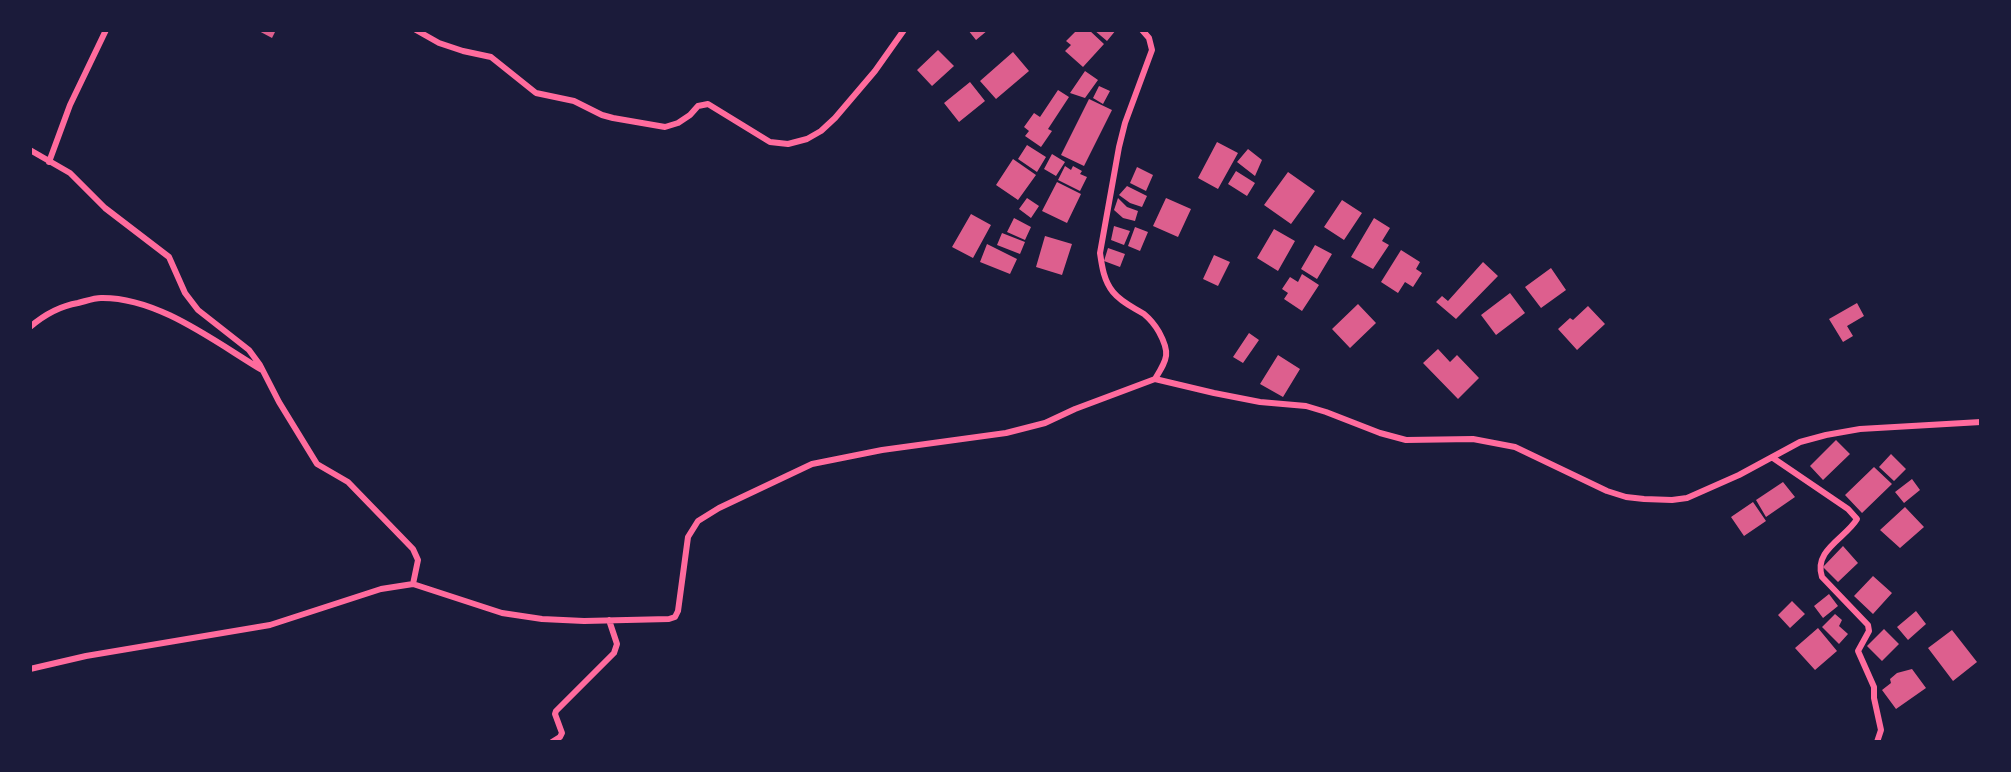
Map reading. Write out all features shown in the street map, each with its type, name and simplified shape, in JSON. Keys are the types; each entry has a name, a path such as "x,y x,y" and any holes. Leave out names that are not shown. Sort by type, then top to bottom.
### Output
{"street":[{"path":"50,162 70,105 106,30"},
{"path":"416,30 439,43 491,57 536,93 574,100 602,115 665,127 678,123 698,106 708,104 770,142 788,144 807,139 829,125 875,71 904,30"},
{"path":"1142,30 1149,38 1152,50 1125,123 1100,253 1102,269 1111,290 1119,299 1151,321 1165,342 1167,356 1155,379"},
{"path":"30,150 70,174 105,208 169,257 193,305 249,350 265,372 279,402 317,464 348,482 413,549 418,560 412,584"},
{"path":"30,327 50,313 67,305 100,298 125,300 151,307 171,316 265,372"},
{"path":"30,669 86,656 270,625 381,588 412,584 502,613 542,619 669,619 675,617 678,611 688,537 698,521 719,508 812,464 882,450 1006,433 1045,423 1075,409 1155,379 1260,402 1306,406 1406,440 1473,439 1515,447 1607,491 1626,497 1672,500 1687,498 1739,476 1800,442 1826,435 1860,429 1981,422"},
{"path":"1773,458 1848,509 1857,519 1824,554 1820,571 1822,578 1868,625 1869,631 1858,651 1874,687 1881,730 1877,742"},
{"path":"552,742 562,733 556,711 614,653 616,645 609,620"}],"building":[{"path":"257,30 276,30 272,38"},
{"path":"968,30 988,30 976,40"},
{"path":"1077,30 1089,30 1104,44 1083,67 1065,51 1071,45 1066,41"},
{"path":"1094,30 1116,30 1107,41"},
{"path":"938,50 954,66 932,86 917,70"},
{"path":"1013,52 1029,71 996,99 980,81"},
{"path":"1085,71 1098,80 1085,98 1070,93"},
{"path":"970,82 985,101 959,122 944,103"},
{"path":"1099,86 1110,91 1103,104 1093,98"},
{"path":"1058,90 1069,97 1048,129 1052,131 1041,147 1025,136 1029,131 1024,127 1034,113 1040,117"},
{"path":"1089,99 1112,110 1084,166 1061,155"},
{"path":"1217,142 1238,153 1218,189 1198,178"},
{"path":"1027,145 1046,157 1037,172 1018,159"},
{"path":"1248,149 1262,160 1255,176 1237,162"},
{"path":"1052,154 1065,162 1056,176 1044,169"},
{"path":"1013,159 1036,175 1018,200 996,185"},
{"path":"1065,166 1071,170 1073,166 1082,171 1080,174 1087,177 1080,191 1058,180"},
{"path":"1137,167 1153,175 1146,191 1130,183"},
{"path":"1236,171 1255,183 1247,196 1228,184"},
{"path":"1288,172 1315,191 1291,224 1264,205"},
{"path":"1057,182 1081,194 1067,223 1042,211"},
{"path":"1127,186 1147,196 1142,207 1130,203 1119,195"},
{"path":"1027,198 1039,206 1031,218 1019,209"},
{"path":"1118,198 1127,207 1138,211 1135,221 1123,218 1114,210"},
{"path":"1166,198 1191,209 1178,237 1153,226"},
{"path":"1342,200 1362,213 1344,240 1324,227"},
{"path":"971,214 991,225 973,258 952,247"},
{"path":"1014,218 1031,227 1025,240 1007,232"},
{"path":"1374,218 1390,228 1382,241 1389,245 1373,269 1351,257"},
{"path":"1114,226 1130,231 1124,245 1111,240"},
{"path":"1135,227 1148,232 1140,251 1128,246"},
{"path":"1274,229 1295,241 1278,271 1257,258"},
{"path":"1002,233 1025,242 1020,254 997,245"},
{"path":"1045,236 1072,244 1062,275 1036,267"},
{"path":"987,244 1017,259 1010,274 980,262"},
{"path":"1315,245 1332,254 1317,279 1301,269"},
{"path":"1108,248 1125,254 1120,267 1104,261"},
{"path":"1401,250 1420,262 1416,269 1422,273 1413,287 1405,282 1398,293 1381,282"},
{"path":"1214,255 1230,262 1218,286 1203,279"},
{"path":"1483,262 1498,276 1456,319 1436,302 1442,296 1448,301"},
{"path":"1551,268 1566,290 1541,308 1525,287"},
{"path":"1302,274 1319,285 1302,311 1284,299 1288,293 1282,289 1290,277 1298,282"},
{"path":"1510,293 1525,313 1496,335 1481,315"},
{"path":"1857,303 1864,316 1847,326 1853,336 1843,342 1829,319"},
{"path":"1358,304 1376,323 1350,348 1332,329"},
{"path":"1588,306 1605,324 1577,350 1558,329 1570,318 1573,320"},
{"path":"1249,333 1259,340 1243,363 1233,357"},
{"path":"1438,349 1450,362 1457,355 1479,378 1458,399 1423,363"},
{"path":"1278,355 1300,369 1283,397 1260,384"},
{"path":"1836,440 1850,454 1823,480 1810,466"},
{"path":"1891,454 1906,469 1894,481 1879,467"},
{"path":"1874,467 1892,484 1862,513 1845,495"},
{"path":"1912,479 1920,490 1904,503 1895,492"},
{"path":"1783,482 1795,497 1766,517 1756,500"},
{"path":"1753,502 1766,521 1744,536 1731,517"},
{"path":"1905,507 1924,527 1900,548 1880,530"},
{"path":"1843,546 1858,563 1838,582 1823,567"},
{"path":"1873,576 1892,593 1873,614 1854,596"},
{"path":"1829,594 1838,606 1823,618 1814,606"},
{"path":"1792,601 1805,614 1790,628 1778,615"},
{"path":"1916,611 1926,624 1908,640 1897,627"},
{"path":"1835,614 1842,620 1839,626 1848,634 1839,644 1822,627"},
{"path":"1818,628 1837,651 1815,670 1795,648"},
{"path":"1884,629 1899,644 1882,661 1867,646"},
{"path":"1952,630 1977,662 1953,681 1928,648"},
{"path":"1912,669 1926,688 1896,709 1882,690 1891,683 1890,679 1897,673"}]}
